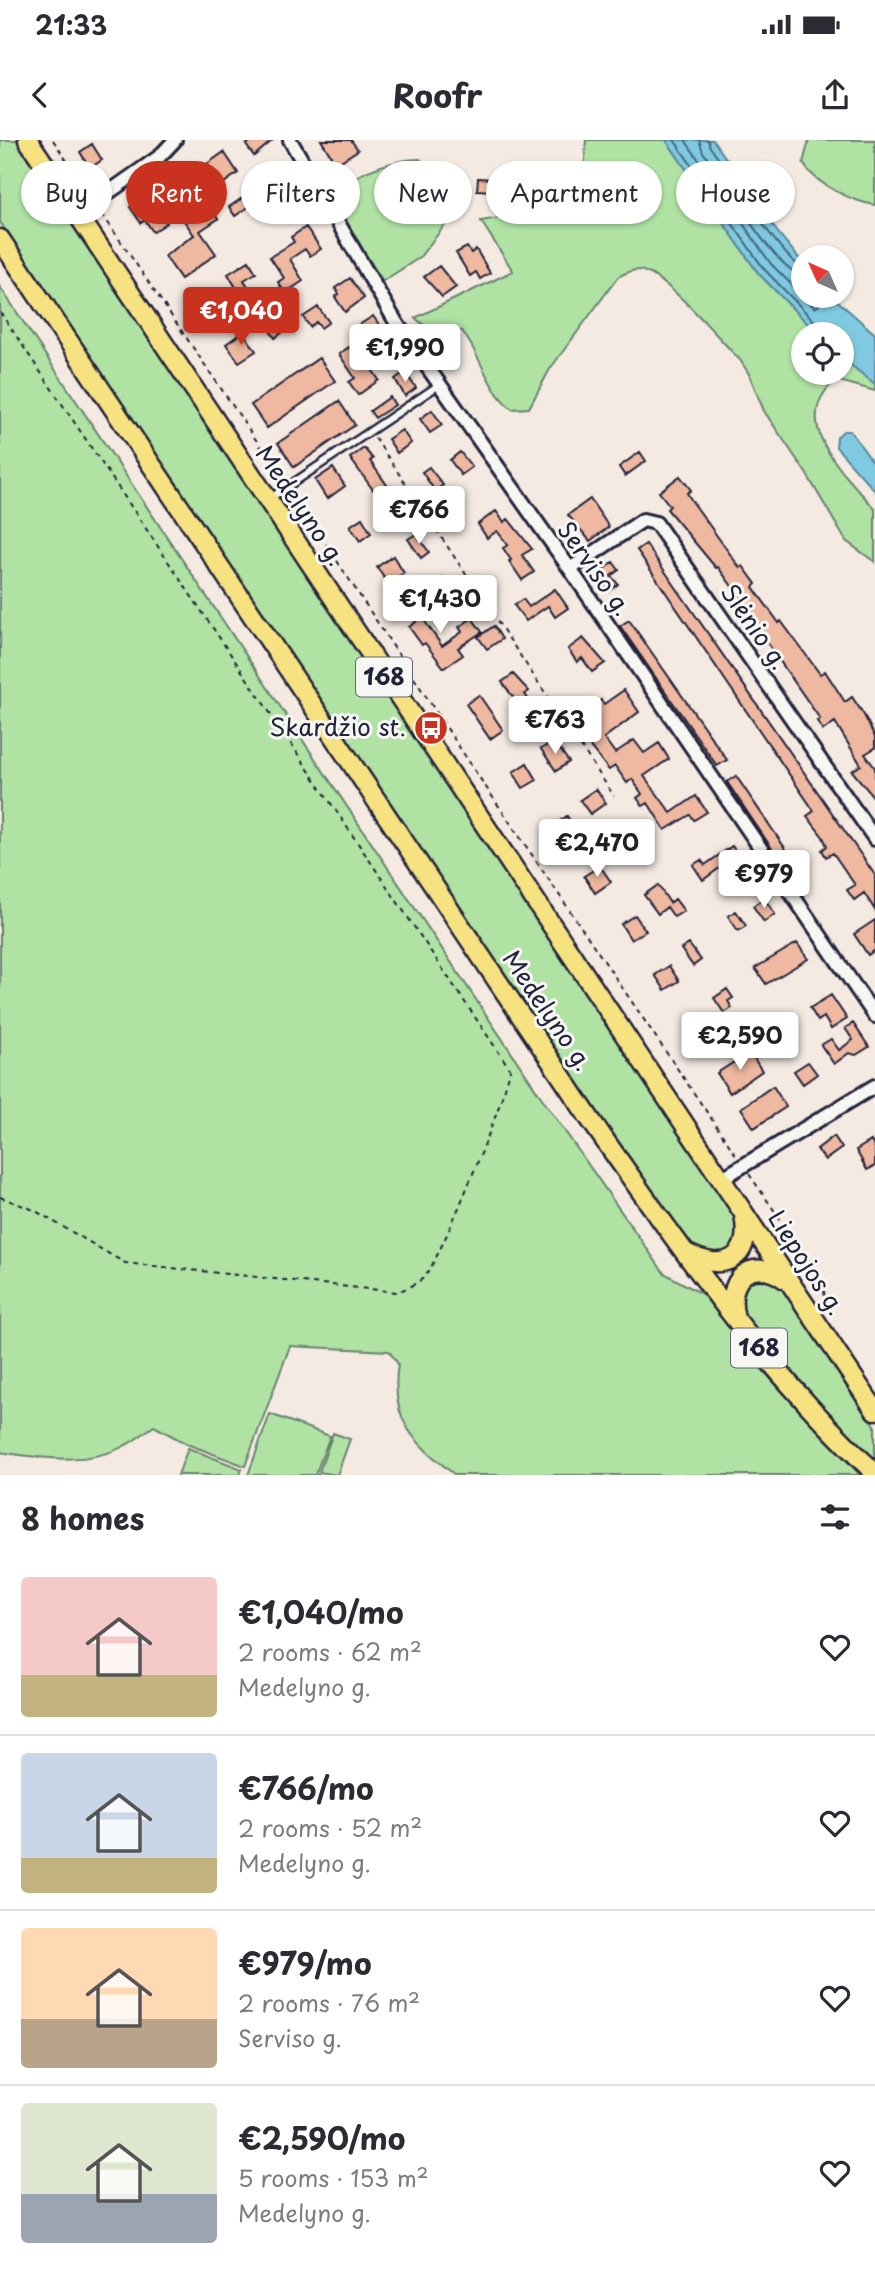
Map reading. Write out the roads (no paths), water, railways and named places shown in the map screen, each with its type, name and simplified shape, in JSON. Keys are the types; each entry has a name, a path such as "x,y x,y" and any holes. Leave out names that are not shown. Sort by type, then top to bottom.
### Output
{"main road":[{"name":"Medelyno g.","path":"28,140 42,161"},
{"name":"Medelyno g.","path":"85,224 743,1212"},
{"name":"Medelyno g.","path":"0,239 590,1119 682,1250"},
{"path":"682,1250 703,1262 719,1264 734,1258 743,1247 747,1232 743,1212"},
{"name":"Liepojos g.","path":"743,1212 875,1410"},
{"name":"168","path":"682,1250 735,1321 799,1396 875,1473"},
{"path":"735,1321 730,1302 734,1284 743,1275 756,1269 771,1269 788,1281"}],"street":[{"path":"112,190 159,157 175,140"},
{"name":"Serviso g.","path":"290,140 397,324 570,569 875,1016"},
{"name":"Slėnio g.","path":"570,569 643,520 656,523 875,839"},
{"path":"721,1179 875,1086"}],"lane":[{"path":"267,500 439,386"}],"water":[{"path":"666,140 713,140 728,161 681,161"},
{"path":"724,224 772,224 791,248 791,307 759,274"},
{"path":"792,308 846,308 875,334 875,384 854,367 854,322 806,322"},
{"path":"843,431 850,431 875,465 875,491 836,447 837,437"}],"place":[{"name":"Skardžio st.","path":"431,728"}]}
